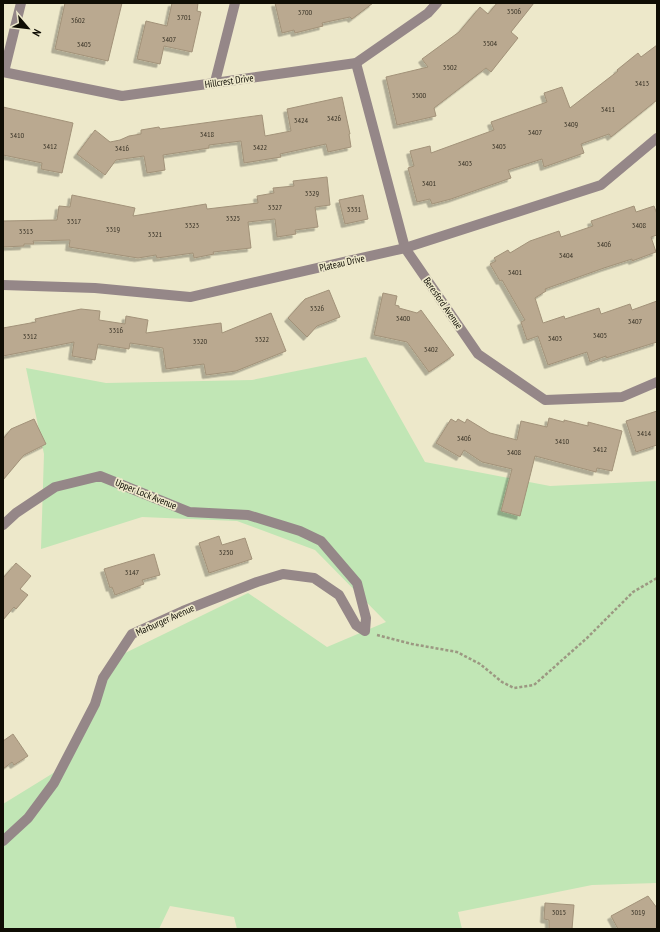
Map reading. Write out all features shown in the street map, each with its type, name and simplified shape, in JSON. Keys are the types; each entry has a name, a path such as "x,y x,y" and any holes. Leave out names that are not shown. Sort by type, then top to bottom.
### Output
{"street":[{"path":"4,72 21,3"},
{"path":"215,82 235,3"},
{"name":"Hillcrest Drive","path":"4,72 122,96 356,63 428,13 437,3"},
{"name":"Beresford Avenue","path":"356,63 405,248 478,354 544,400 622,397 657,382"},
{"name":"Plateau Drive","path":"3,285 95,288 190,297 405,248 601,185 657,138"},
{"name":"Upper Lock Avenue","path":"3,525 16,513 55,487 100,476 189,512 248,515 300,531 321,541 357,583 366,618 365,631"},
{"name":"Marburger Avenue","path":"3,841 28,818 54,783 95,704 103,678 132,634 183,611 257,582 283,574 314,578 339,595 356,625 365,631"}],"path":[{"path":"365,631 412,644 457,652 480,664 502,682 514,688 534,685 587,638 633,592 657,578"}],"green space":[{"path":"366,357 425,462 550,486 657,481 657,883 592,885 458,912 462,929 237,929 234,917 170,906 159,929 3,929 3,804 55,772 121,655 248,593 327,647 386,622 315,550 237,521 142,517 41,549 44,454 26,368 106,383 252,380"}],"building":[{"path":"65,3 122,3 108,61 55,49"},
{"path":"172,3 198,3 197,11 201,12 192,52 164,46 160,64 137,59 146,21 167,26"},
{"path":"275,3 373,3 352,19 350,17 322,23 323,26 295,33 294,30 282,33"},
{"path":"497,3 534,3 511,32 518,38 491,72 486,68 434,108 436,116 397,125 386,77 428,67 422,59 459,32 480,7 488,14"},
{"path":"657,45 657,100 611,137 609,134 581,144 584,153 544,167 542,159 508,170 511,178 451,199 432,204 430,199 417,202 408,168 414,166 410,151 430,146 431,153 494,130 491,122 547,102 544,93 562,87 570,108 618,71 617,70 638,53 641,57"},
{"path":"342,97 350,134 351,147 328,152 326,144 280,154 281,157 244,163 241,141 209,145 209,148 163,155 165,170 147,173 144,156 116,160 105,175 77,154 95,130 110,142 141,134 141,130 159,127 160,129 262,115 265,136 291,131 287,109"},
{"path":"3,107 73,123 62,173 41,169 42,163 3,155"},
{"path":"327,177 330,205 315,207 318,227 295,230 296,234 277,237 275,219 248,222 251,248 213,252 214,254 194,258 193,253 157,258 156,255 138,258 69,247 70,240 33,241 34,244 3,247 3,221 57,220 59,206 70,207 72,195 135,208 133,216 206,204 207,209 258,203 257,196 274,193 273,188 294,186 293,181"},
{"path":"363,195 368,219 345,224 339,200"},
{"path":"634,206 636,212 654,206 657,214 657,235 651,237 656,252 632,261 632,259 604,268 545,289 546,291 535,298 543,323 564,316 565,319 599,308 601,314 630,304 632,310 657,301 657,342 590,362 587,352 548,365 538,336 527,340 521,322 525,320 502,280 500,281 490,264 496,261 494,258 508,250 510,253 530,241 559,231 561,237 593,226 591,221"},
{"path":"329,290 340,317 317,326 307,337 288,318 305,299"},
{"path":"383,293 397,296 395,305 399,306 399,308 417,313 421,310 454,355 429,372 407,342 374,335"},
{"path":"81,309 100,311 99,320 125,324 126,316 148,320 146,333 221,323 222,333 271,313 286,351 236,371 206,375 204,364 166,369 163,348 130,343 129,349 98,344 95,360 72,356 74,342 3,356 3,328 36,322 35,319"},
{"path":"657,411 657,445 636,452 626,421"},
{"path":"549,418 588,426 588,422 622,431 612,471 597,468 596,472 535,456 520,516 501,511 512,469 482,462 464,450 460,457 436,443 451,419 456,422 458,419 465,423 467,419 490,433 517,440 521,421 547,427"},
{"path":"34,419 46,444 24,455 3,480 3,439 11,429"},
{"path":"219,536 222,545 245,538 252,559 209,573 199,543"},
{"path":"154,554 160,575 142,580 144,584 115,595 112,587 110,588 104,569"},
{"path":"16,563 31,576 20,589 28,595 16,609 14,607 3,620 3,578"},
{"path":"13,734 28,756 14,765 12,762 3,769 3,741"},
{"path":"648,896 657,908 657,929 618,929 611,916"},
{"path":"545,903 574,905 572,929 549,929 549,920 544,919"}]}
